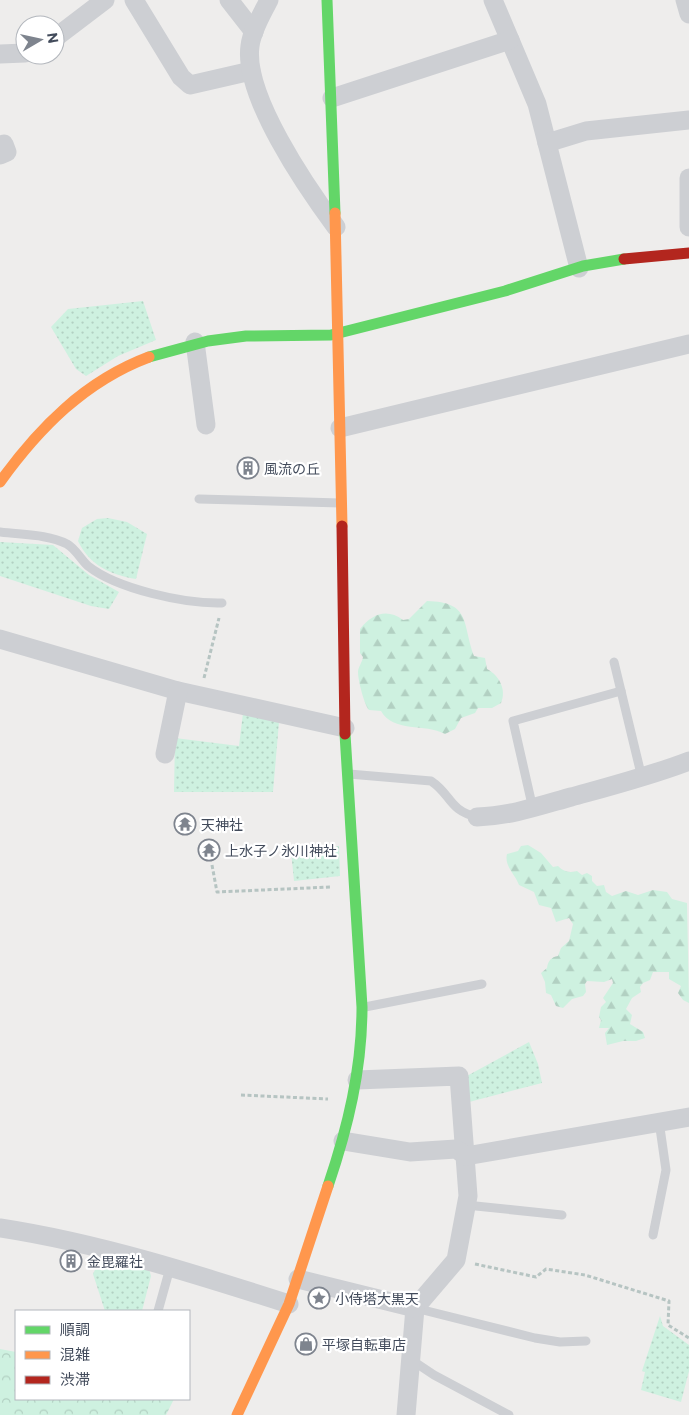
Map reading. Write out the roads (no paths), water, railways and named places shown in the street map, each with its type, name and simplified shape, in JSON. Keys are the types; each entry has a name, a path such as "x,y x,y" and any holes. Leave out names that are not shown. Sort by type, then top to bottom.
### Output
{"street":[{"path":"65,30 105,0"},
{"path":"134,0 181,77 190,85 251,71"},
{"path":"229,0 254,32"},
{"path":"269,0 254,32 250,46 251,71 262,108 310,193 336,227"},
{"path":"237,1415 290,1304 343,1141 357,1080 362,1042 362,1007 346,728 339,334 327,0"},
{"path":"494,0 536,104 579,268"},
{"path":"685,0 689,14"},
{"path":"332,98 510,40"},
{"path":"0,54 15,53"},
{"path":"547,144 586,130 689,120"},
{"path":"689,178 689,227"},
{"path":"2,472 48,421 83,391 131,364 195,342 246,336 339,334 359,326 423,313 609,261 689,253"},
{"path":"195,342 206,426"},
{"path":"340,428 689,344"},
{"path":"0,639 178,691 346,728"},
{"path":"164,754 178,691"},
{"path":"477,818 510,815 533,809 642,778 689,761"},
{"path":"357,1080 459,1076 466,1156 466,1205 456,1260 415,1308 406,1415"},
{"path":"343,1141 410,1152 456,1149 466,1156 689,1116"},
{"path":"0,1228 89,1247 170,1268 290,1304"},
{"path":"298,1279 415,1308"}],"lane":[{"path":"199,499 341,503"},
{"path":"0,532 51,538 69,545 88,566 109,579 130,587 208,603 222,603"},
{"path":"614,662 642,778"},
{"path":"533,809 513,721 621,691"},
{"path":"349,774 430,782 439,787 455,809 477,818"},
{"path":"362,1007 482,984"},
{"path":"653,1235 666,1170 659,1121"},
{"path":"466,1205 562,1215"},
{"path":"158,1310 170,1268"},
{"path":"415,1308 535,1338 560,1342 586,1341"},
{"path":"410,1359 434,1375 509,1415"}],"place":[{"name":"風流の丘","path":"248,468"},
{"name":"天神社","path":"185,824"},
{"name":"上水子ノ氷川神社","path":"209,850"},
{"name":"金毘羅社","path":"71,1261"},
{"name":"小侍塔大黒天","path":"319,1298"},
{"name":"平塚自転車店","path":"306,1344"}]}
